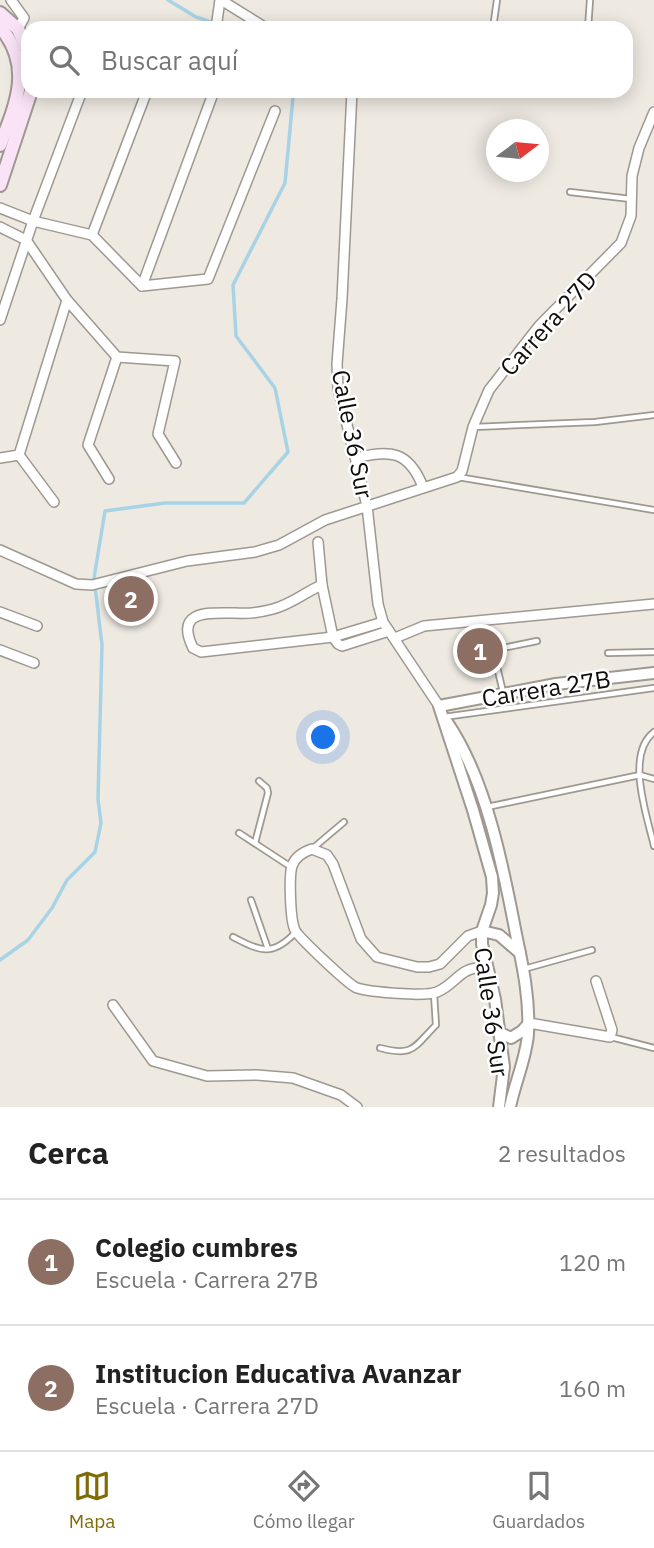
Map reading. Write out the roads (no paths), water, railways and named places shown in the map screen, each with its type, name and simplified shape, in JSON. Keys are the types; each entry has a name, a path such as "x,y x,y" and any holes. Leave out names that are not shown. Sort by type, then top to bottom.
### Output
{"main road":[{"path":"0,13 18,29 21,36"},
{"path":"0,27 13,46 21,73 19,88 1,140"},
{"path":"0,185 29,98"}],"street":[{"path":"11,0 23,21"},
{"path":"217,21 220,2 254,21"},
{"path":"18,29 21,24"},
{"path":"0,320 26,240 79,98"},
{"path":"92,235 145,98"},
{"path":"142,286 212,98"},
{"name":"Calle 36 Sur","path":"352,98 337,364 338,388 367,506 375,586 383,622 457,738 485,808 502,866 524,970 528,1023 525,1053 510,1107"},
{"path":"142,286 208,279 275,111"},
{"name":"Carrera 27D","path":"457,477 464,465 473,427 488,390 539,326 621,243 631,216 639,148 652,125 654,112"},
{"path":"0,208 33,221 92,235 142,286"},
{"path":"0,227 26,240 67,300 117,357 175,361 158,434 176,463"},
{"path":"0,233 26,240"},
{"path":"19,455 67,300"},
{"path":"109,479 88,445 117,357"},
{"path":"356,458 379,452 401,457 417,472 423,487"},
{"path":"0,458 19,455"},
{"path":"19,455 54,502"},
{"path":"0,550 76,584 92,585 187,561 255,552 279,545 325,520 457,477"},
{"path":"318,542 322,585 333,636 342,646 424,626 654,604"},
{"path":"322,585 291,603 271,610 197,615 190,621 187,629 188,639 193,648 201,652 333,636 383,622"},
{"path":"0,612 37,626"},
{"path":"0,650 34,663"},
{"name":"Carrera 27B","path":"441,711 503,692 597,678 654,673"},
{"name":"Calle 36 Sur","path":"441,711 448,741 473,810 492,877 491,905 482,931 495,999 503,1067 499,1107"},
{"path":"488,968 471,968 434,993 421,995 357,988 349,984 296,932 292,867 299,856 312,849 322,851 330,859 361,939 377,957 417,967 429,967 440,964 468,936 482,931 499,935 520,953"},
{"path":"498,1032 511,1038 528,1023 610,1037 612,1030 596,981"},
{"path":"113,1005 153,1061 207,1076 257,1075 293,1078 341,1095 357,1107"}],"lane":[{"path":"494,21 497,0"},
{"path":"588,21 590,0"},
{"path":"570,192 631,199"},
{"path":"473,427 595,422 654,415"},
{"path":"457,477 654,510"},
{"path":"503,692 493,650 537,641"},
{"path":"608,653 654,652"},
{"path":"441,711 654,688"},
{"path":"654,732 642,748 640,775 654,846"},
{"path":"485,808 640,775 654,779"},
{"path":"255,843 268,793 267,788 259,781"},
{"path":"312,849 344,822"},
{"path":"239,833 292,867"},
{"path":"251,900 268,949"},
{"path":"233,937 257,949 268,949 284,944 296,932"},
{"path":"524,970 592,950"},
{"path":"380,1048 399,1053 407,1052 436,1025 434,993"},
{"path":"610,1037 654,1048"}],"waterway":[{"path":"168,0 208,21"},
{"path":"0,960 28,940 52,908 67,880 95,852 101,823 98,799 102,645 94,578 105,511 165,503 244,503 288,452 275,388 236,336 233,285 285,183 293,98"}],"place":[{"name":"Institucion Educativa Avanzar","path":"131,599"},
{"name":"Colegio cumbres","path":"480,651"}]}
